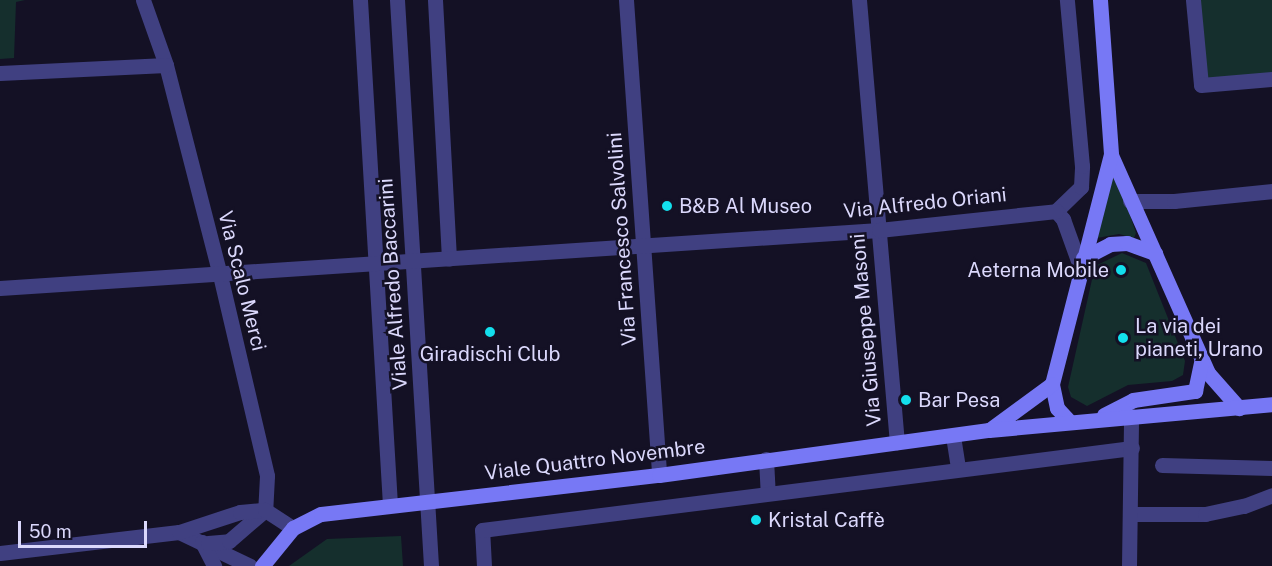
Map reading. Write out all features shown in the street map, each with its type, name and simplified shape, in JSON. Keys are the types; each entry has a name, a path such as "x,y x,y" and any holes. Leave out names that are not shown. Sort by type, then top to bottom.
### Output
{"main road":[{"path":"1100,0 1111,155 1214,384 1239,408"},
{"path":"1070,422 1058,408 1052,384 1111,155"},
{"path":"1082,264 1101,247 1119,243 1155,253"},
{"path":"1093,420 1133,400 1195,391 1201,357"},
{"name":"Viale Quattro Novembre","path":"989,430 1052,384"},
{"path":"1093,420 1272,404"},
{"name":"Viale Quattro Novembre","path":"293,528 321,514 659,475 989,430 1093,420"},
{"path":"262,566 293,528"}],"street":[{"name":"Via Scalo Merci","path":"143,0 166,65 220,275 267,476 265,510"},
{"name":"Viale Alfredo Baccarini","path":"360,0 390,505"},
{"name":"Viale Alfredo Baccarini","path":"397,0 431,566"},
{"path":"435,0 450,259"},
{"name":"Via Francesco Salvolini","path":"626,0 659,475"},
{"name":"Via Giuseppe Masoni","path":"859,0 897,442"},
{"path":"1067,0 1082,166 1081,187 1056,211 1063,219 1082,264"},
{"path":"1193,0 1201,85 1272,79"},
{"path":"0,73 166,65"},
{"path":"1130,201 1174,201 1272,191"},
{"name":"Via Alfredo Oriani","path":"0,288 879,230 1056,211"},
{"path":"1129,566 1132,514 1131,416"},
{"path":"953,436 958,468"},
{"path":"484,566 482,530 958,468 1132,448"},
{"path":"766,459 768,493"},
{"path":"1162,465 1272,468"},
{"path":"1132,514 1205,514 1244,506 1272,495"},
{"path":"0,553 179,532 224,514 265,510 293,528"},
{"path":"202,543 229,541 265,510"},
{"path":"179,532 250,566"},
{"path":"202,543 214,566"}],"green space":[{"path":"0,0 25,0 16,2 14,58 0,59"},
{"path":"1200,0 1272,0 1272,73 1207,79"},
{"path":"1114,168 1136,233 1134,238 1119,234 1097,238"},
{"path":"1122,253 1146,263 1185,361 1183,375 1172,381 1128,385 1087,406 1071,397 1068,387 1095,266"},
{"path":"401,536 403,566 289,566 327,539"}],"place":[{"name":"B&B Al Museo","path":"667,206"},
{"name":"Aeterna Mobile","path":"1121,270"},
{"name":"Giradischi Club","path":"490,332"},
{"name":"La via dei pianeti, Urano","path":"1123,338"},
{"name":"Bar Pesa","path":"906,400"},
{"name":"Kristal Caffè","path":"756,520"}]}
